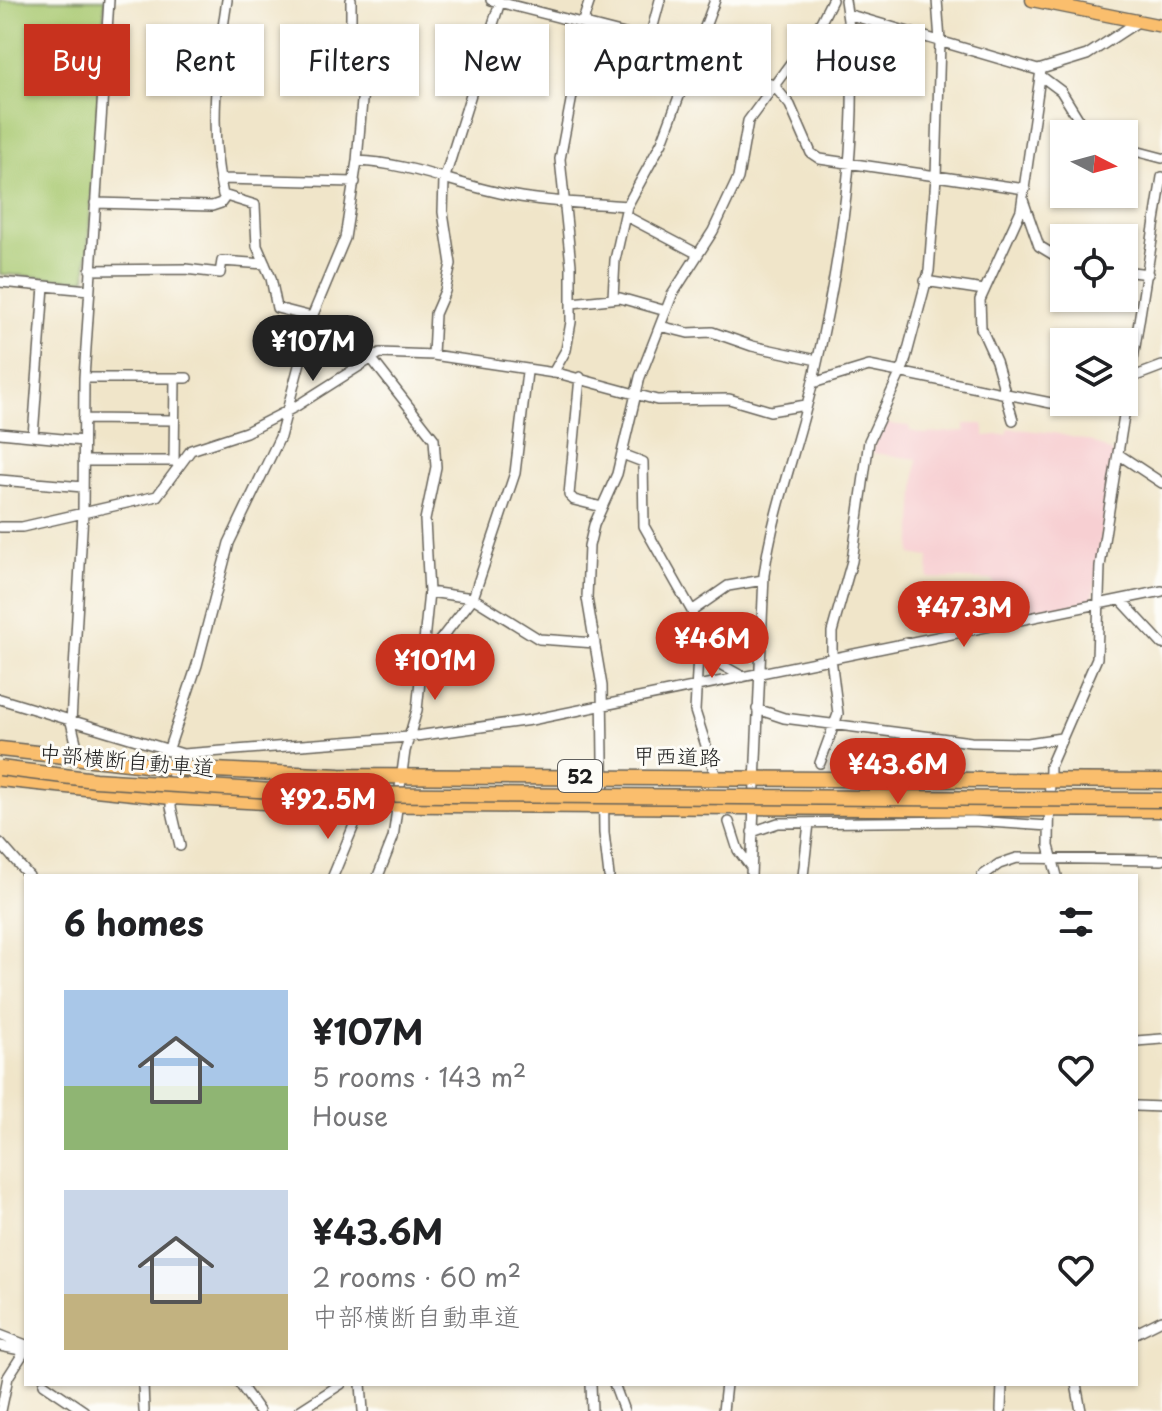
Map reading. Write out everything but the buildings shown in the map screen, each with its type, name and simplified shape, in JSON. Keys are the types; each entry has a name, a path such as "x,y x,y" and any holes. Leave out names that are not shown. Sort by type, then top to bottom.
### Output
{"highway":[{"name":"甲西道路","path":"0,749 80,759 172,757 403,777 1162,781"},
{"name":"中部横断自動車道","path":"0,768 95,780 320,794 1162,805"},
{"name":"52","path":"0,777 171,797 400,806 753,810 1050,809 1162,805"},
{"name":"中部横断自動車道","path":"0,777 321,800 1162,805"}],"main road":[{"path":"1032,0 1162,26"}],"street":[{"path":"80,759 71,722 83,513 84,378 109,0"},
{"path":"226,196 220,179 215,93 227,0"},
{"path":"180,846 171,797 172,757 229,543 267,467 289,410 312,317 345,238 355,182 363,89 351,30 351,0"},
{"path":"553,373 570,336 572,303 566,201 560,159 590,0"},
{"path":"654,24 660,0"},
{"path":"707,24 715,0"},
{"path":"609,874 602,705 587,598 587,568 594,525 622,454 635,393 666,311 681,277 698,254 738,178 748,121 821,22 832,0"},
{"path":"751,871 763,580 769,536 813,383 847,163 851,78 845,0"},
{"path":"820,763 837,724 832,632 852,561 869,441 901,370 925,281 936,177 940,41 937,0"},
{"path":"433,355 435,314 445,291 451,264 443,212 444,180 495,1 521,3 592,24"},
{"path":"847,14 1041,73 1061,91 1079,120"},
{"path":"1041,73 1087,55 1136,23"},
{"path":"1013,420 996,361 981,328 980,300 1017,223 1025,189 1041,73"},
{"path":"771,86 790,105 811,153 820,159 1025,189"},
{"path":"613,298 615,260 626,211 662,142 681,96"},
{"path":"1138,152 1162,158"},
{"path":"357,161 400,164 444,180 516,197 626,211 698,254"},
{"path":"1138,343 1162,177"},
{"path":"220,179 355,182"},
{"path":"95,203 212,206 226,196"},
{"path":"226,196 255,205 257,246 277,308 312,317"},
{"path":"1023,200 1039,246 1050,253"},
{"path":"90,270 220,273 222,261 265,264"},
{"path":"1138,273 1148,274"},
{"path":"925,281 984,290"},
{"path":"0,282 89,290"},
{"path":"33,436 44,286"},
{"path":"572,303 613,298 666,311"},
{"path":"660,326 688,333 712,332 752,346 817,360"},
{"path":"308,336 318,344 371,358 434,439 436,467 425,520 429,592 417,710 409,737 393,838 379,874"},
{"path":"0,527 22,527 157,496 176,463 198,445 229,439 289,410 380,353 433,355 527,372 580,377 667,401 729,399 770,411 806,405"},
{"path":"813,383 869,366 1050,400"},
{"path":"1138,375 1162,366"},
{"path":"422,663 473,598 515,473 527,372"},
{"path":"580,377 569,495 574,500 602,507"},
{"path":"84,378 187,378"},
{"path":"175,378 176,463"},
{"path":"1056,874 1049,826 1050,766 1097,658 1101,604 1099,575 1125,416"},
{"path":"83,419 174,420"},
{"path":"0,433 83,441"},
{"path":"622,454 643,462 644,526 692,611 697,651 695,711 716,777"},
{"path":"1118,454 1162,483"},
{"path":"83,461 176,463"},
{"path":"0,480 83,487"},
{"path":"692,611 728,586 763,580"},
{"path":"0,699 172,757 409,737 477,729 759,675 1162,591"},
{"path":"429,592 473,598 539,639 595,643"},
{"path":"1121,600 1162,644"},
{"path":"697,651 745,677"},
{"path":"757,709 784,718 971,742 1028,743 1061,738"},
{"path":"334,874 357,818"},
{"path":"752,832 778,823 973,821 1049,826"},
{"path":"729,822 738,850 751,871"},
{"path":"803,874 809,823"},
{"path":"0,843 27,874"},
{"path":"985,874 1008,860 1162,860"},
{"path":"1138,1041 1162,1039"},
{"path":"1138,1106 1162,1107"},
{"path":"1138,1332 1162,1320"},
{"path":"0,1335 24,1348"},
{"path":"0,1346 24,1349"},
{"path":"1,1411 8,1377 22,1367"},
{"path":"47,1386 84,1411"},
{"path":"143,1386 144,1411"},
{"path":"241,1386 259,1411"},
{"path":"299,1411 338,1386"},
{"path":"361,1386 363,1411"},
{"path":"591,1386 592,1411"},
{"path":"615,1386 624,1411"},
{"path":"723,1411 726,1386"},
{"path":"1001,1411 1002,1386"},
{"path":"1076,1386 1081,1411"}],"shaded area":[{"path":"879,423 909,426 910,431 925,434 965,431 965,424 983,424 985,436 1008,434 1008,428 1054,433 1093,442 1114,454 1093,600 995,622 993,580 928,578 929,557 911,554 917,459 872,453"}],"green space":[{"path":"0,0 105,0 103,24 24,24 24,96 98,96 86,278 0,274"}]}
